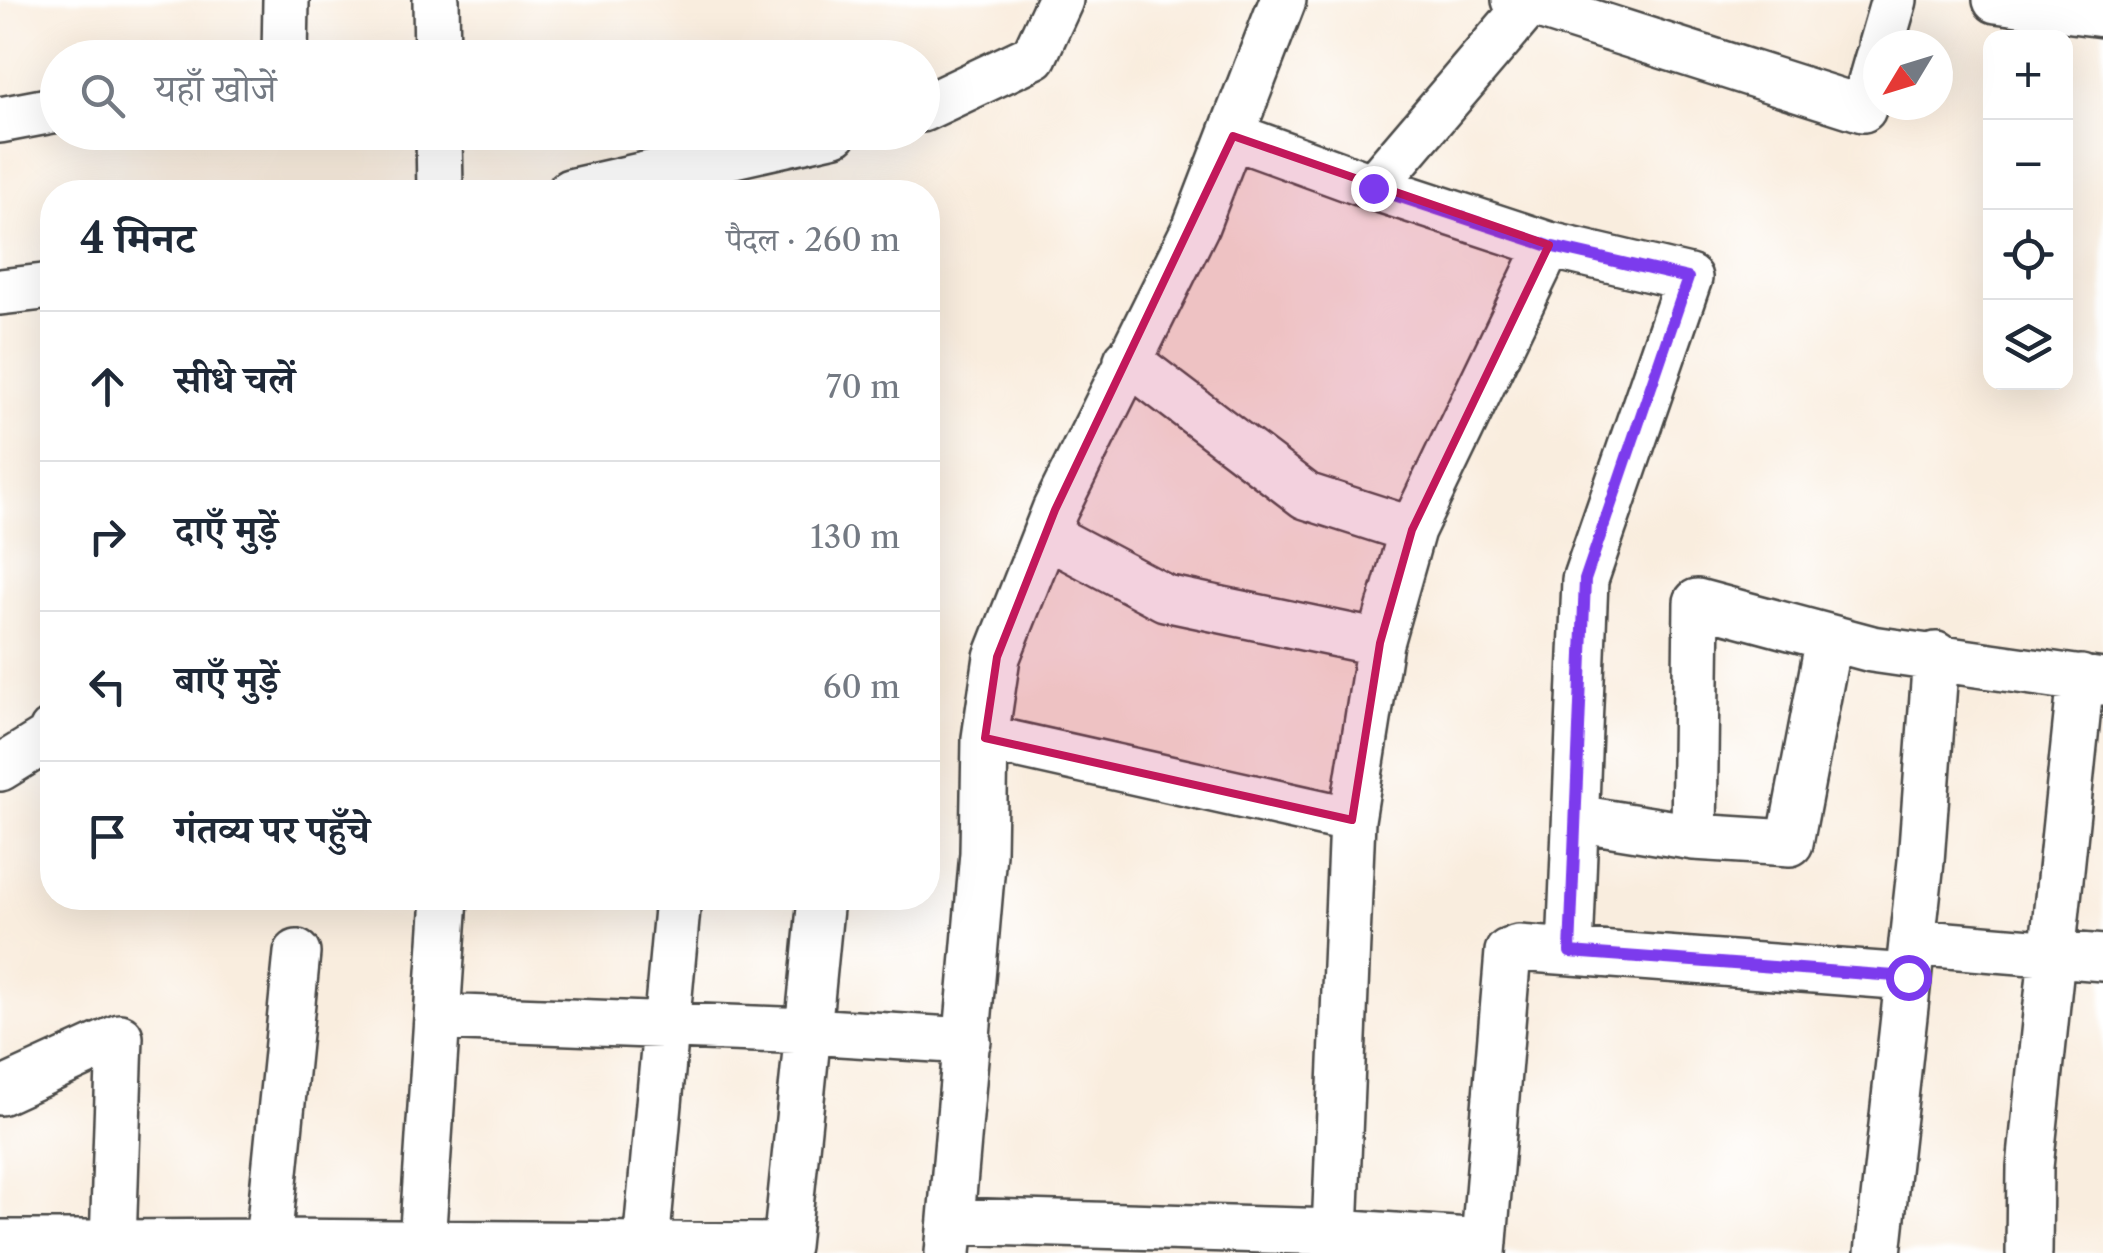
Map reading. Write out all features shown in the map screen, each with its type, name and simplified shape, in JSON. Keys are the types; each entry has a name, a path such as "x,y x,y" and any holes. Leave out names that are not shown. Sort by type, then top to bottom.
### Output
{"street":[{"path":"285,40 286,0"},
{"path":"436,0 437,40"},
{"path":"940,100 1034,56 1060,0"},
{"path":"1283,0 1196,226 1127,360 1046,535 997,657 986,738 983,853 950,1237 1336,1232 1484,1247 1508,952 1518,948 1910,959 2053,954 2103,958"},
{"path":"1885,30 1894,0"},
{"path":"1996,0 2103,14"},
{"path":"1373,188 1526,1 1863,109"},
{"path":"0,120 40,113"},
{"path":"1233,136 1373,188 1549,246 1688,278 1585,580 1570,952"},
{"path":"439,150 440,180"},
{"path":"623,180 756,150"},
{"path":"1336,1232 1352,820 1380,643 1412,530 1549,246"},
{"path":"0,292 40,287"},
{"path":"1127,360 1306,496 1412,530"},
{"path":"1046,535 1165,598 1380,643"},
{"path":"1694,836 1697,602 1872,649 2092,680 2053,954 2030,1166 2029,1253"},
{"path":"1576,818 1694,836 1790,842 1829,638"},
{"path":"1878,1253 1910,959 1936,655"},
{"path":"986,738 1352,820"},
{"path":"0,768 40,743"},
{"path":"422,1243 443,910"},
{"path":"646,1245 677,910"},
{"path":"0,1243 786,1246 820,910"},
{"path":"267,1247 297,954"},
{"path":"438,1017 808,1030 968,1041"},
{"path":"0,1092 120,1036 113,1243"}],"highlighted area":[{"path":"1233,136 1549,245 1412,530 1380,643 1352,820 985,738 997,657 1055,510"}],"route":[{"path":"1373,188 1549,246 1688,278 1585,580 1570,952 1908,977"}]}
